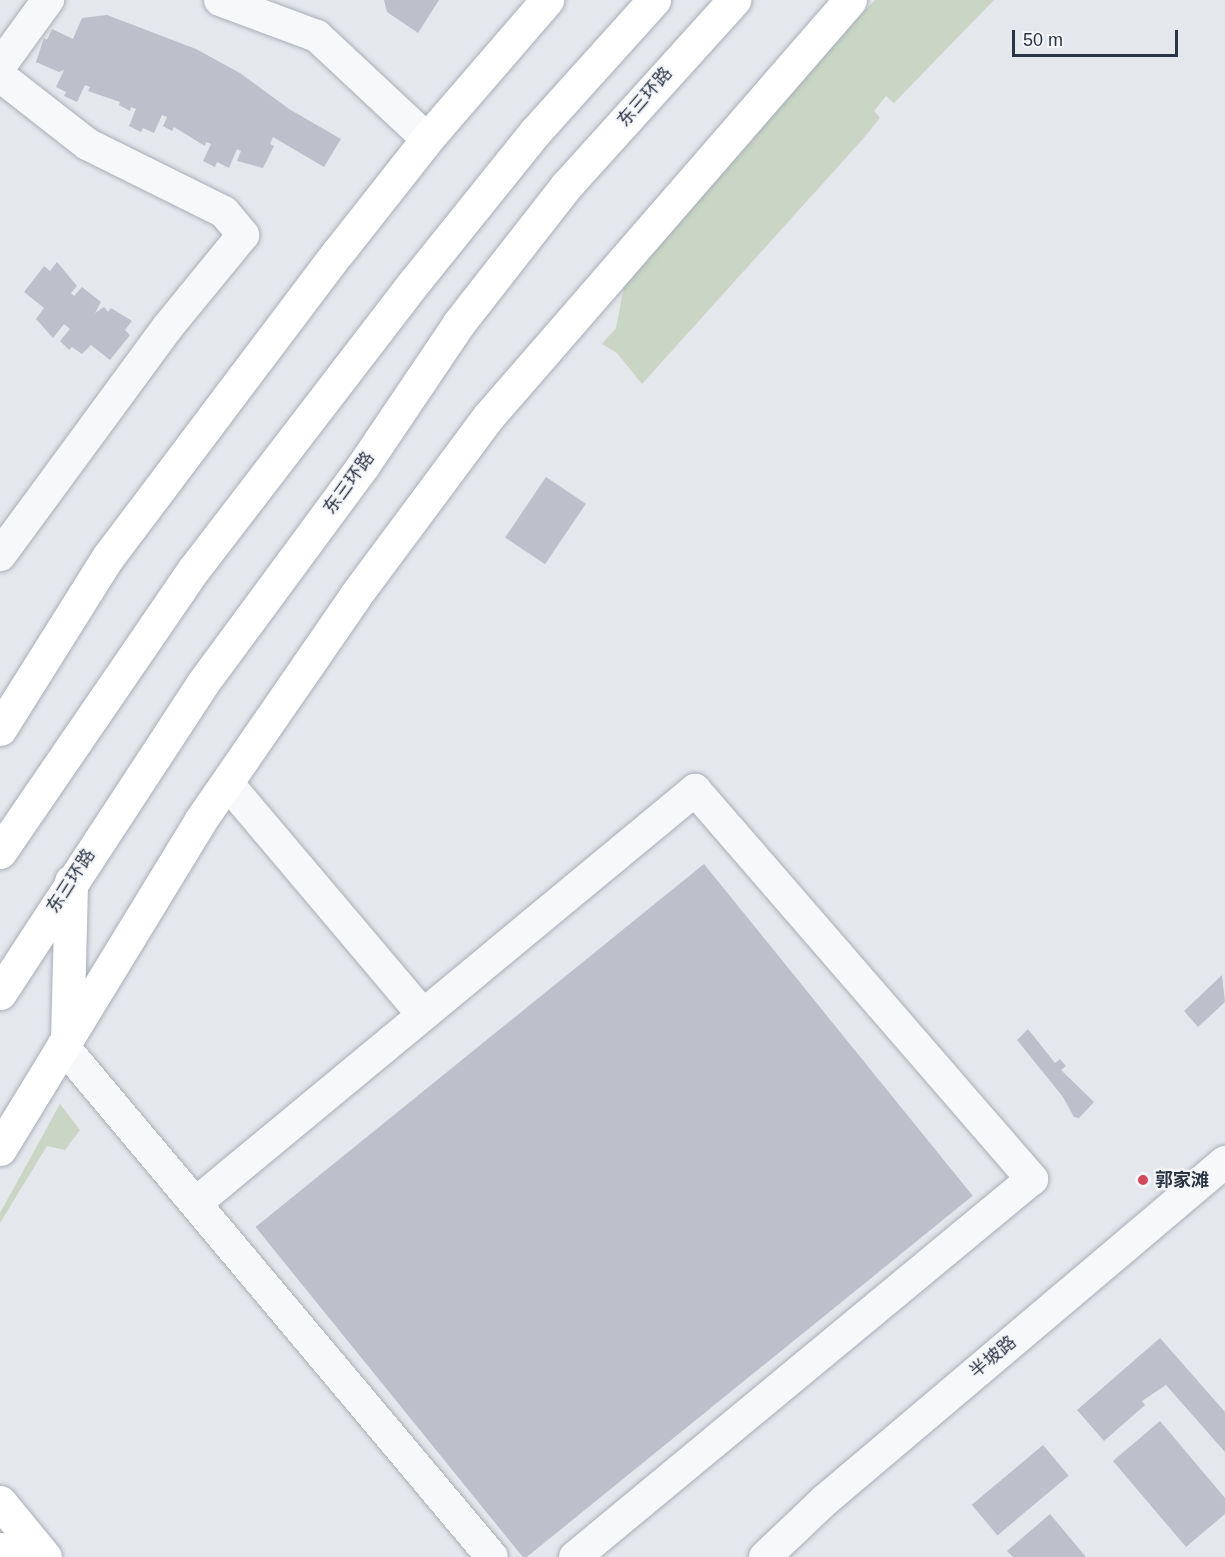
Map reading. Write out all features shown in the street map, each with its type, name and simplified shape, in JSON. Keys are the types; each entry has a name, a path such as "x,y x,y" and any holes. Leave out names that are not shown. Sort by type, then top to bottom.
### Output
{"main road":[{"path":"0,729 108,557 427,140 547,0"},
{"path":"0,851 194,569 416,280 535,132 654,0"},
{"name":"东三环路","path":"0,993 71,879 202,684 364,464 459,323 566,186 735,0"},
{"path":"0,1149 200,821 228,784 355,596 488,417 850,0"},
{"path":"65,1042 71,879"},
{"path":"0,1502 45,1557"},
{"path":"0,1549 6,1557"}],"street":[{"path":"0,66 48,0"},
{"path":"234,2 317,36 427,140"},
{"path":"0,76 87,144 224,212 243,235 167,328 0,555"},
{"path":"228,784 423,1015"},
{"path":"196,1203 695,790 1032,1179 575,1557"},
{"path":"65,1042 196,1203 492,1557"},
{"name":"半坡路","path":"765,1557 824,1501 1225,1162"}],"green space":[{"path":"875,0 994,0 894,103 886,96 874,111 880,118 862,140 642,384 617,353 602,344 616,328 624,286 795,84"},
{"path":"60,1104 80,1130 65,1150 47,1146 0,1223 0,1213"}],"building":[{"path":"384,0 439,0 418,33 387,12"},
{"path":"107,15 196,49 240,73 289,109 341,139 324,167 273,137 270,144 274,146 263,168 237,161 241,151 237,149 229,168 217,162 215,167 203,161 211,144 206,142 205,146 174,127 172,131 163,126 167,117 162,115 154,133 143,128 141,132 129,126 136,109 131,107 130,111 119,105 120,102 88,91 90,87 85,85 77,102 64,96 66,92 56,87 64,70 59,72 36,62 44,38 47,40 52,29 73,39 82,18"},
{"path":"57,262 77,286 71,293 74,296 82,287 101,302 95,313 104,307 108,312 111,308 132,321 125,330 130,335 110,360 91,345 82,354 72,347 69,350 60,341 70,329 64,324 53,338 36,319 44,308 24,292 44,266 50,271"},
{"path":"546,477 586,504 545,564 505,538"},
{"path":"704,864 973,1196 527,1557 523,1557 256,1227"},
{"path":"1222,975 1225,1002 1198,1027 1184,1011"},
{"path":"1028,1029 1055,1063 1060,1059 1066,1066 1061,1070 1094,1102 1079,1118 1074,1117 1063,1097 1017,1040"},
{"path":"1160,1338 1225,1412 1225,1452 1166,1385 1142,1401 1145,1405 1104,1441 1077,1410"},
{"path":"1160,1421 1225,1498 1225,1514 1186,1547 1113,1461"},
{"path":"1043,1445 1069,1476 997,1535 972,1505"},
{"path":"1050,1514 1086,1557 1013,1557 1007,1551"}],"place":[{"name":"郭家滩","path":"1143,1180"}]}
